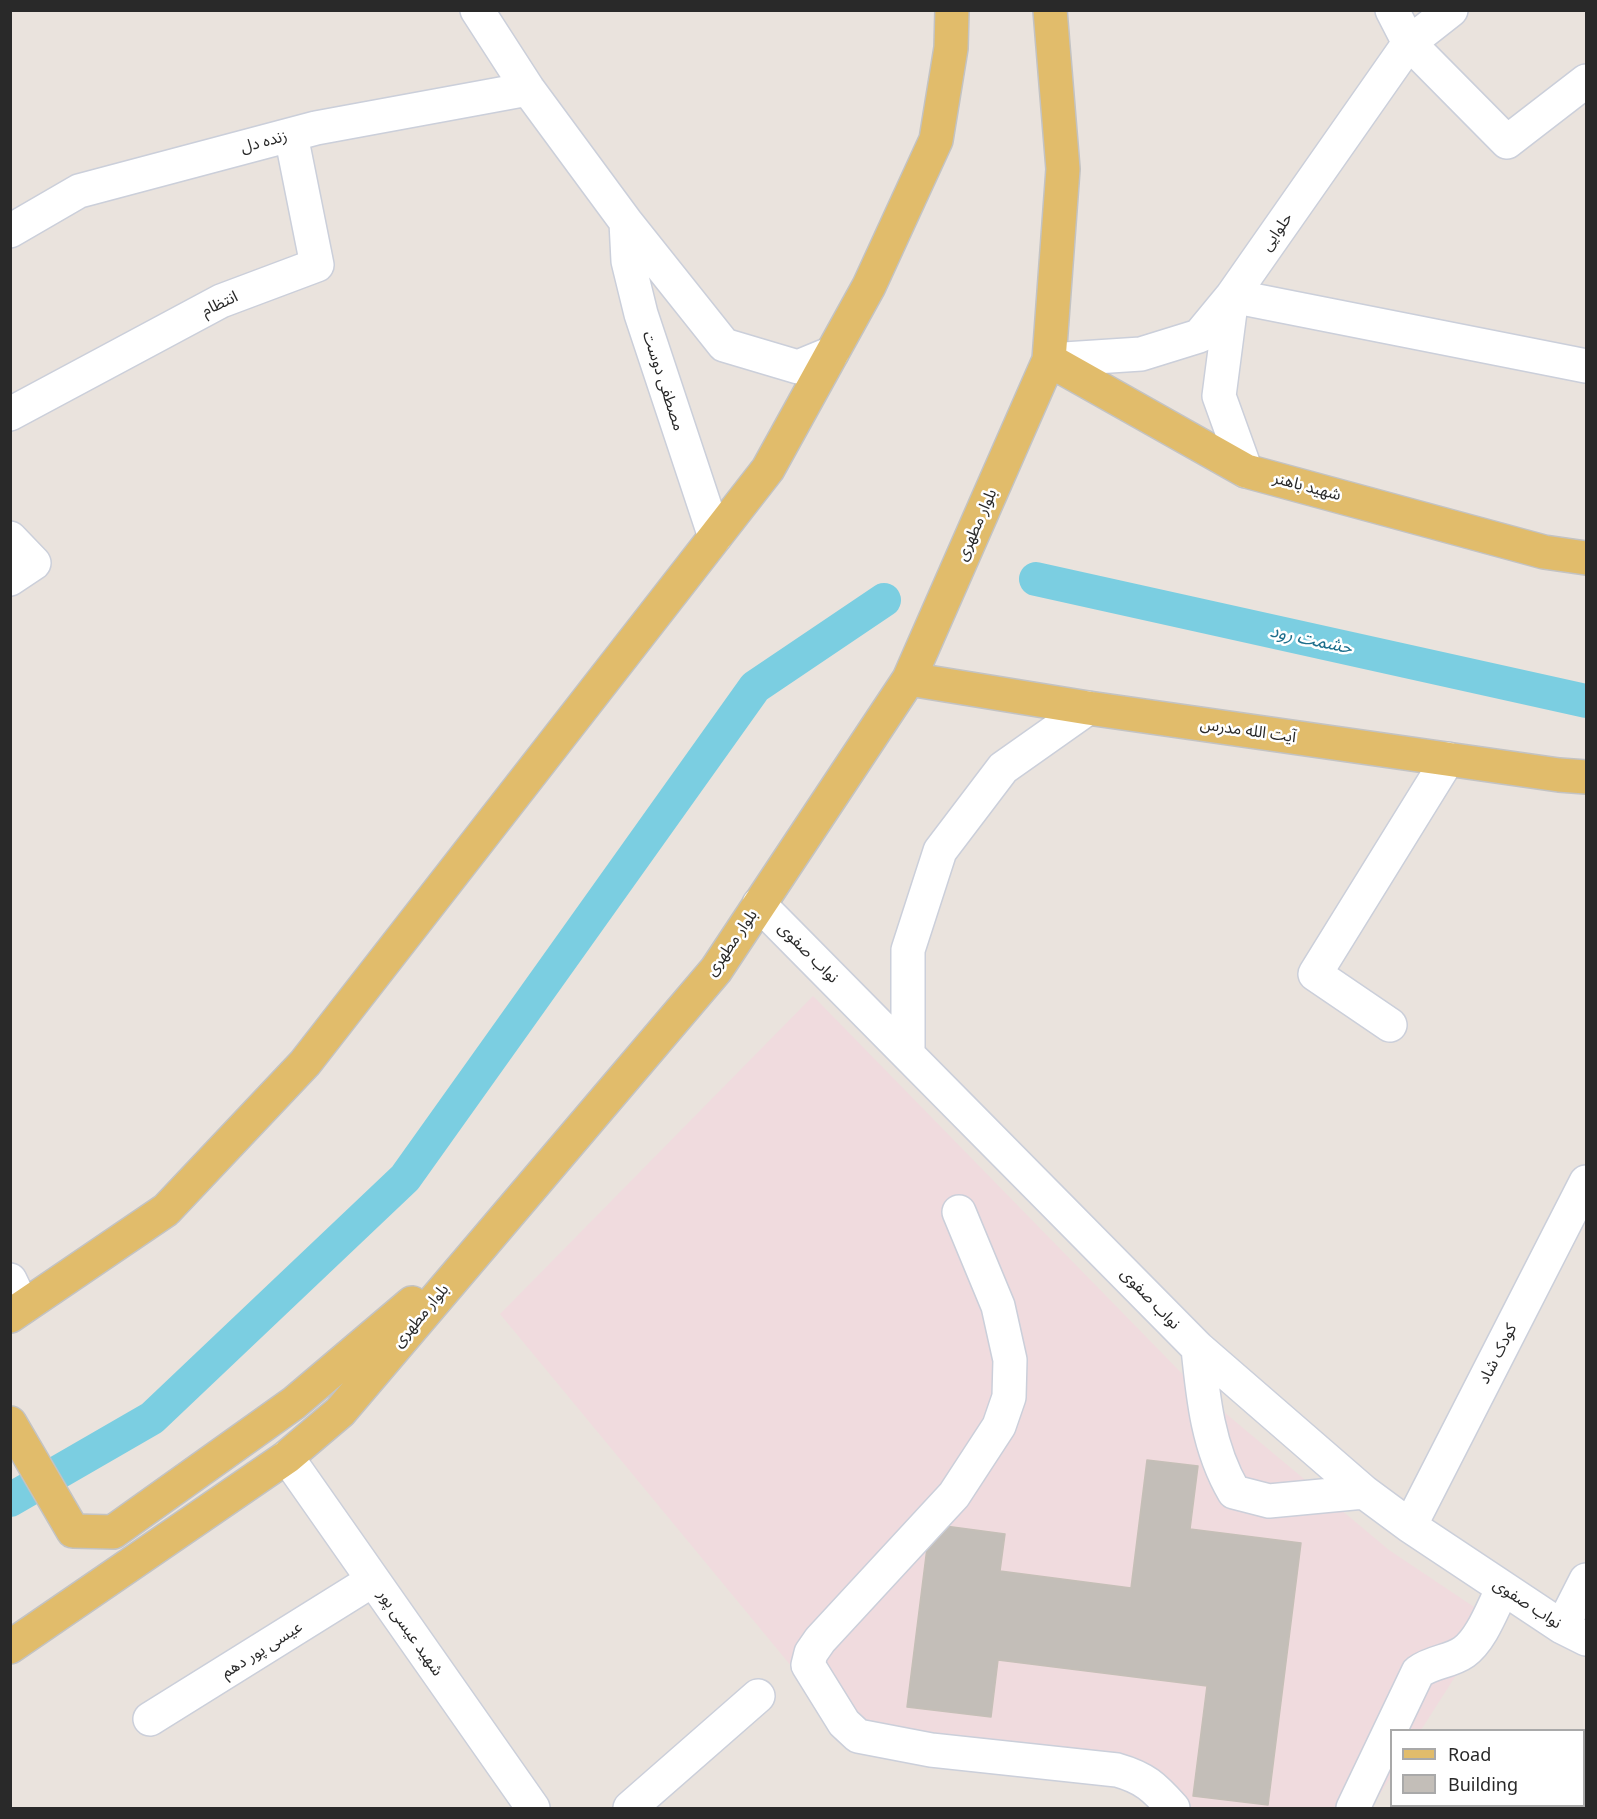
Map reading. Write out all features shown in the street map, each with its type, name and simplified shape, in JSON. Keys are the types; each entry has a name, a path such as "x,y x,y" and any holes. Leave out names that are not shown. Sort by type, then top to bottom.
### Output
{"main road":[{"path":"14,1309 166,1210 305,1063 768,469 869,286 936,140 951,48 952,10"},
{"name":"بلوار مطهری","path":"10,1647 287,1457 340,1412 716,970 909,679 1049,360 1063,169 1050,10"},
{"name":"شهید باهنر","path":"1049,360 1246,471 1544,552 1587,558"},
{"name":"آیت الله مدرس","path":"909,679 1088,708 1559,775 1587,777"},
{"path":"10,1423 73,1531 113,1532 294,1403 487,1239"}],"street":[{"path":"477,10 528,89 626,222 724,345 798,368 832,353"},
{"path":"1392,10 1409,43 1506,142 1587,81"},
{"name":"حلوایی","path":"1049,360 1141,354 1199,336 1232,296 1409,43 1451,10"},
{"name":"زنده دل","path":"11,230 79,191 291,135 528,89"},
{"name":"انتظام","path":"10,414 221,301 317,266 291,135"},
{"name":"مصطفی دوست","path":"626,222 628,261 641,314 715,537"},
{"path":"1246,471 1220,396 1232,296 1587,366"},
{"path":"10,538 34,563 10,579"},
{"path":"908,1053 908,950 940,851 1003,768 1088,708"},
{"path":"1389,1025 1315,974 1448,759"},
{"name":"نواب صفوی","path":"759,904 1198,1348 1364,1492 1410,1526 1574,1633"},
{"name":"کودک شاد","path":"1410,1526 1587,1182"},
{"path":"959,1212 998,1305 1011,1360 1009,1397 999,1426 954,1495 820,1641 811,1653 808,1665 844,1723 858,1736 931,1750 1117,1770 1141,1777 1156,1789 1173,1809"},
{"path":"1198,1348 1204,1406 1219,1467 1233,1492 1269,1501 1364,1492"},
{"name":"شهید عیسی پور","path":"287,1457 533,1809"},
{"name":"عیسی پور دهم","path":"150,1719 373,1580"},
{"path":"1574,1633 1587,1580"},
{"path":"1391,1729 1418,1672 1431,1662 1464,1652 1474,1640 1503,1588"},
{"path":"630,1809 758,1696"},
{"path":"1353,1809 1390,1731"}],"shaded area":[{"path":"813,996 1200,1392 1389,1550 1492,1619 1422,1729 1390,1729 1390,1779 1371,1808 1152,1808 1120,1781 854,1742 500,1314"}],"building":[{"path":"1147,1460 1198,1466 1190,1529 1301,1543 1268,1805 1193,1796 1207,1686 998,1660 991,1717 907,1707 930,1524 1005,1534 1000,1571 1131,1588"}],"waterway":[{"name":"حشمت رود","path":"1036,579 1586,701"},
{"path":"10,1500 152,1418 405,1178 755,687 884,600"}]}
